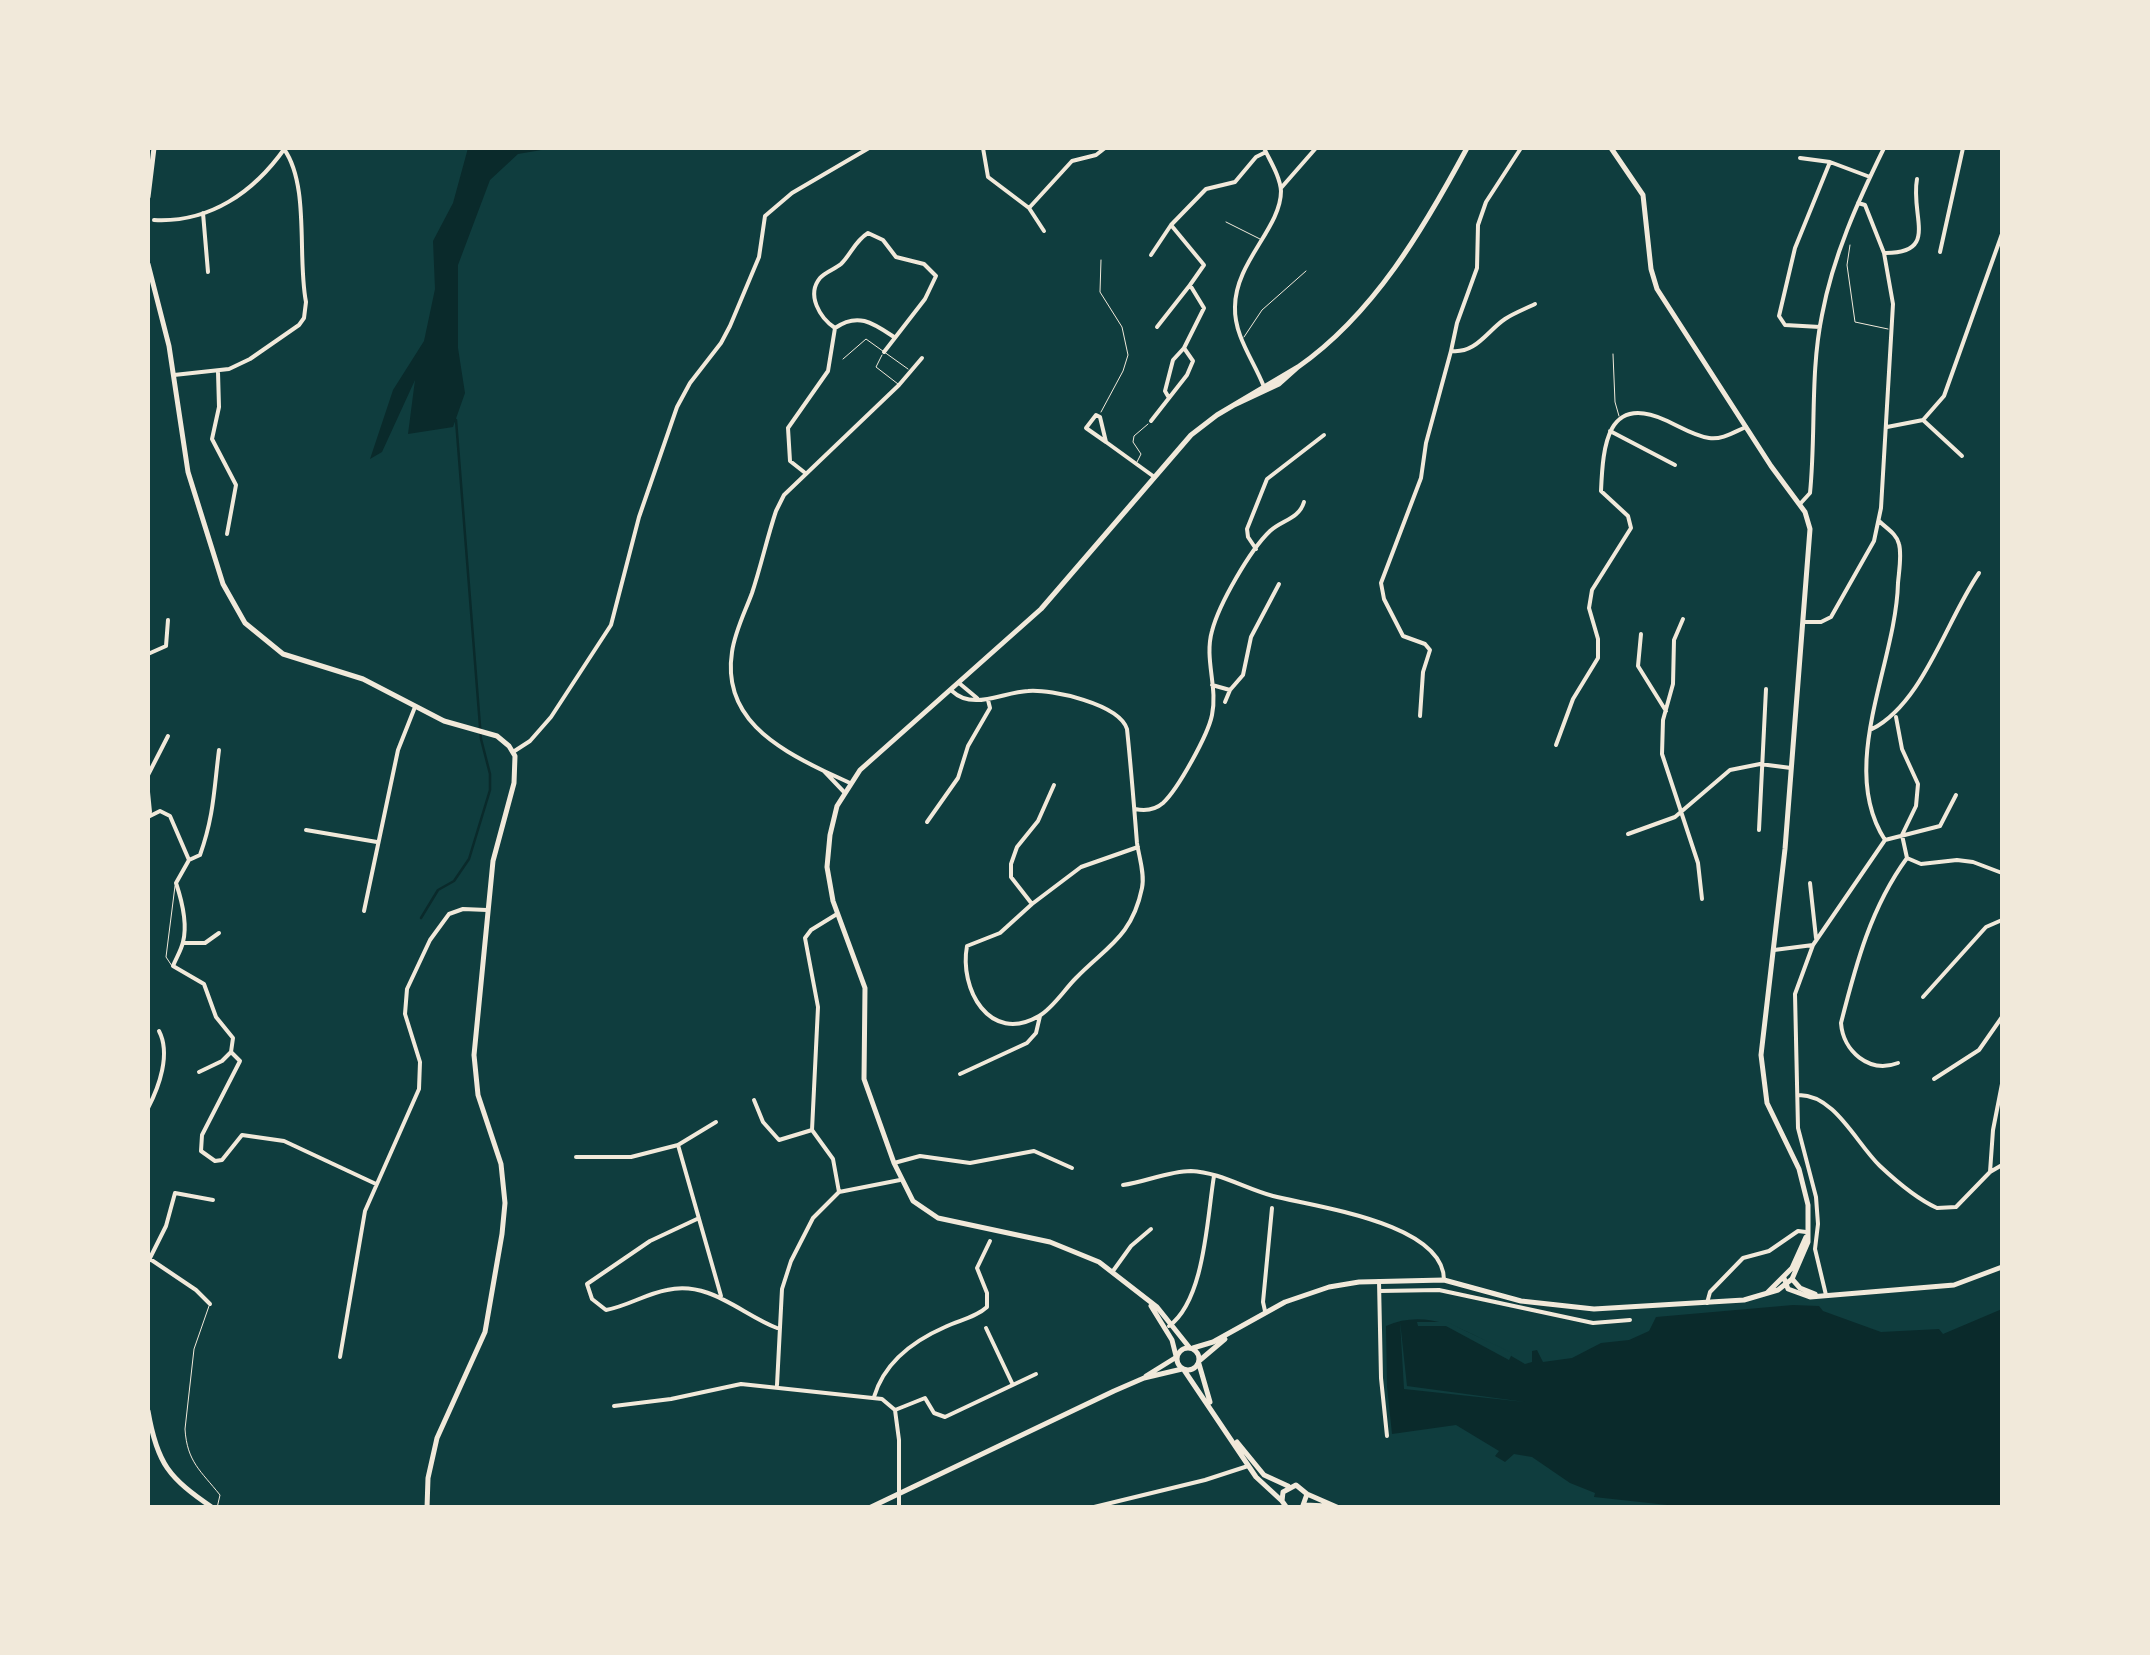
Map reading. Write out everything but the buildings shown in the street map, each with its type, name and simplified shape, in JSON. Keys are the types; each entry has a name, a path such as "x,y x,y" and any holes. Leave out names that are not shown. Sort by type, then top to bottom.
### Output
{"main road":[{"path":"148,196 154,148"},
{"path":"1213,1409 1191,1348 1114,1270 1062,1245 931,1216 913,1201 900,1180 864,1079 866,988 829,884 828,847 833,817 844,792 866,763 1042,608 1191,436 1298,366 1358,315 1425,220 1467,148"},
{"path":"870,1508 1144,1378 1181,1349 1235,1330 1310,1292 1380,1280 1444,1280 1521,1301 1594,1309 1707,1303 1765,1295 1787,1281 1808,1232 1808,1205 1803,1182 1767,1103 1762,1055 1812,539 1800,504 1658,290 1651,269 1643,195 1611,148"},
{"path":"148,264 150,288 174,374 188,472 223,584 238,614 259,637 283,654 363,679 415,707 502,739 513,752 516,770 495,850 474,1071 501,1164 504,1219 485,1332 437,1438 428,1478 427,1508"},
{"path":"1787,1281 1801,1296 1941,1287 1970,1281 2002,1267"},
{"path":"1168,1327 1183,1369 1248,1466 1285,1505"},
{"path":"1144,1378 1193,1369 1235,1330"},
{"path":"148,1411 161,1462 174,1480 215,1508"},
{"path":"1231,1436 1264,1475 1288,1486 1299,1486 1307,1494 1337,1507"},
{"path":"1285,1505 1283,1492 1288,1486"},
{"path":"1307,1494 1303,1506 1337,1507"}],"street":[{"path":"154,220 203,214 230,203 251,188 285,148 292,160 306,302 304,318 250,359 218,370 174,374"},
{"path":"513,752 552,718 611,626 639,517 677,407 696,373 726,334 759,257 765,216 792,193 870,148"},
{"path":"983,148 988,177 1029,208 1044,231"},
{"path":"1029,208 1072,161 1105,148"},
{"path":"1264,389 1242,340 1236,318 1236,294 1245,266 1278,206 1281,188 1316,148"},
{"path":"1420,716 1423,672 1430,650 1425,644 1403,636 1384,599 1381,584 1421,478 1426,442 1457,322 1478,268 1478,225 1486,202 1521,148"},
{"path":"1800,504 1810,493 1820,327 1840,246 1884,148"},
{"path":"1940,252 1963,148"},
{"path":"1152,255 1171,225 1206,189 1236,182 1265,150 1281,188"},
{"path":"1800,158 1830,162 1870,177"},
{"path":"1820,327 1785,325 1779,316 1795,248 1830,162"},
{"path":"1884,253 1904,254 1916,244 1917,179"},
{"path":"1805,622 1821,622 1831,617 1864,560 1879,521 1888,428 1892,292 1884,253 1865,205 1858,203"},
{"path":"203,214 208,272"},
{"path":"1157,327 1204,264 1171,225"},
{"path":"834,328 820,315 815,288 821,277 842,263 868,233 883,240 896,258 924,264 936,276 926,299 884,352"},
{"path":"1888,428 1923,420 1950,386 2002,234"},
{"path":"1169,398 1164,391 1173,360 1184,348 1204,308 1190,285"},
{"path":"1451,351 1465,352 1500,322 1535,304"},
{"path":"806,473 790,462 788,428 828,371 834,328 845,320 860,318 894,338"},
{"path":"1151,421 1194,361 1184,348"},
{"path":"850,783 776,747 763,736 739,703 731,672 732,646 754,589 776,511 788,489 900,385 922,358"},
{"path":"218,370 219,407 212,438 236,484 227,534"},
{"path":"1556,744 1573,699 1598,658 1598,639 1590,608 1592,590 1631,528 1628,516 1601,491 1610,431 1620,416 1640,411 1709,438 1726,436 1746,426"},
{"path":"1106,442 1099,415 1086,428 1153,476"},
{"path":"1923,420 1962,456"},
{"path":"1610,431 1675,465"},
{"path":"1256,549 1247,529 1267,479 1324,435"},
{"path":"1134,810 1157,807 1170,794 1210,722 1212,685 1208,653 1216,616 1269,532 1299,513 1304,502"},
{"path":"1879,521 1900,546 1897,616 1865,756 1865,783 1872,814 1885,840"},
{"path":"1872,730 1896,715 1979,574"},
{"path":"1225,702 1243,675 1251,637 1278,584"},
{"path":"148,654 166,646 168,620"},
{"path":"1683,620 1674,640 1673,684 1662,754 1698,864 1702,899"},
{"path":"1641,634 1638,666 1666,710"},
{"path":"958,683 981,700"},
{"path":"1212,685 1230,690"},
{"path":"951,689 958,697 981,700 1029,690 1046,691 1118,714 1127,729 1142,888 1126,926 1114,946 1040,1016 1018,1023 990,1016 974,1000 966,974 967,946 1000,934 1032,904 1088,863 1138,847"},
{"path":"1759,830 1766,689"},
{"path":"927,822 958,778 968,746 990,708 988,700"},
{"path":"364,911 398,750 415,707"},
{"path":"1896,715 1902,749 1918,784 1916,806 1902,835 1908,858 1879,902 1862,944 1841,1023 1847,1045 1860,1060 1880,1066 1898,1062"},
{"path":"148,775 168,736"},
{"path":"200,1072 231,1052 233,1038 216,1016 204,984 175,968 183,943 182,900 176,883 189,860 200,855 209,830 215,808 219,750"},
{"path":"1628,834 1660,825 1682,812 1730,770 1760,764 1791,768"},
{"path":"824,771 844,792"},
{"path":"1032,904 1011,877 1011,864 1054,785"},
{"path":"148,792 149,815 160,812 170,816 189,860"},
{"path":"1826,1294 1815,1249 1816,1198 1798,1128 1795,994 1815,942 1885,840 1940,826 1956,794"},
{"path":"306,830 377,842"},
{"path":"1908,858 1921,864 1972,862 2002,873"},
{"path":"1810,883 1815,942"},
{"path":"340,1357 365,1211 418,1089 420,1062 405,1014 407,989 430,940 449,914 463,908 488,910"},
{"path":"837,914 811,930 806,938 818,1007 812,1130 832,1159 839,1192"},
{"path":"1923,997 1986,927 2002,920"},
{"path":"183,943 205,943 219,933"},
{"path":"1774,950 1815,942"},
{"path":"960,1074 1027,1043 1036,1033 1040,1016"},
{"path":"1934,1079 1979,1050 2002,1016"},
{"path":"148,1108 158,1086 163,1058 164,1042 159,1032"},
{"path":"231,1052 238,1056 238,1067 202,1135 201,1151 205,1156 222,1160 242,1135 276,1139 376,1184"},
{"path":"1990,1172 1992,1130 2002,1084"},
{"path":"1799,1094 1817,1098 1833,1111 1880,1166 1937,1208 1956,1207 2002,1165"},
{"path":"754,1100 763,1122 778,1140 812,1130"},
{"path":"576,1158 631,1157 678,1145 716,1122"},
{"path":"678,1145 721,1296"},
{"path":"894,1163 920,1156 970,1162 1034,1152 1072,1168"},
{"path":"1122,1185 1184,1171 1376,1220 1437,1256 1442,1262 1444,1280"},
{"path":"1168,1327 1183,1314 1194,1290 1214,1176"},
{"path":"776,1385 782,1289 791,1260 813,1218 839,1192 900,1180"},
{"path":"210,1304 196,1290 149,1261 166,1226 175,1193 213,1200"},
{"path":"1265,1312 1262,1302 1272,1208"},
{"path":"698,1219 650,1240 586,1284 592,1299 606,1310 673,1288 721,1296 778,1328"},
{"path":"1114,1270 1130,1246 1151,1229"},
{"path":"1707,1303 1710,1292 1742,1258 1769,1252 1798,1231 1808,1232"},
{"path":"874,1397 880,1378 898,1357 932,1334 987,1307 987,1293 977,1268 990,1242"},
{"path":"1380,1280 1380,1378 1387,1436"},
{"path":"1380,1291 1439,1290 1593,1324 1630,1320"},
{"path":"986,1328 1013,1384"},
{"path":"895,1410 925,1398 934,1413 945,1417 1036,1374"},
{"path":"614,1406 670,1399 732,1384 776,1385 888,1402 895,1410 899,1440 898,1508"},
{"path":"1090,1508 1248,1466"}],"lane":[{"path":"1226,222 1260,239"},
{"path":"1850,245 1847,265 1855,322 1892,329"},
{"path":"1099,415 1128,355 1122,327 1100,292 1101,260"},
{"path":"1242,340 1262,310 1306,271"},
{"path":"844,359 866,339 910,371"},
{"path":"884,352 876,367 900,385"},
{"path":"1612,354 1615,402 1620,416"},
{"path":"1137,462 1141,454 1133,442 1134,436 1151,421"},
{"path":"175,968 166,957 176,883"},
{"path":"210,1304 194,1349 185,1429 198,1472 220,1494 215,1508"}],"water":[{"path":"468,148 553,148 518,154 490,180 458,265 458,348 465,393 453,427 408,434 415,380 382,452 370,459 393,390 424,341 435,289 433,241 453,203"},
{"path":"1819,1306 1823,1311 1881,1332 1939,1329 1943,1334 2002,1309 2002,1507 1695,1508 1594,1497 1595,1493 1570,1483 1532,1457 1514,1454 1505,1462 1495,1456 1499,1451 1456,1425 1392,1434 1386,1326 1404,1320 1423,1320 1459,1329 1525,1364 1532,1362 1532,1351 1537,1350 1543,1362 1572,1358 1601,1343 1629,1340 1649,1331 1656,1317"}],"pier":[{"path":"1400,1321 1407,1386 1525,1402 1404,1389"},
{"path":"1417,1322 1447,1322 1512,1353 1511,1356 1509,1360 1446,1326 1418,1326"}],"waterway":[{"path":"421,918 438,890 454,881 469,859 490,790 481,739 456,420"}]}
